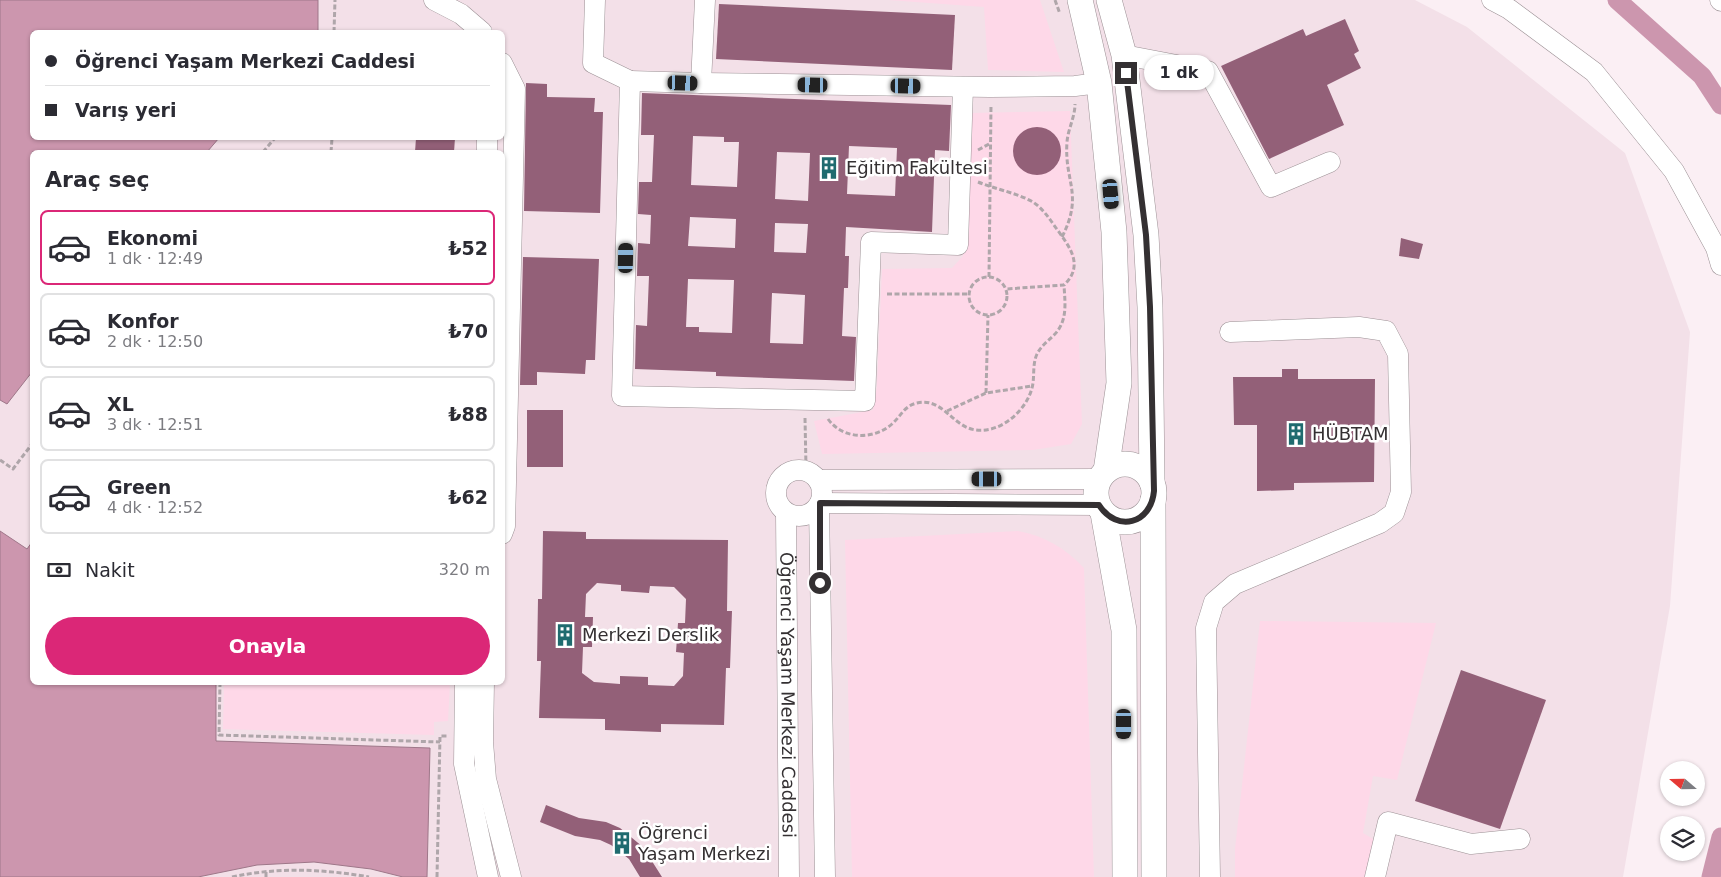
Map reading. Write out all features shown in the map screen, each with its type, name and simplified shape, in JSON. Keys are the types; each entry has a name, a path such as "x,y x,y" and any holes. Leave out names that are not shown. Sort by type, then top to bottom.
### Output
{"street":[{"path":"434,0 460,14 480,30"},
{"path":"595,0 593,63 630,81 962,87 1087,84"},
{"path":"701,83 705,0"},
{"path":"1080,0 1087,84 1114,232 1119,384 1103,475 1097,487 1124,630 1125,877"},
{"path":"1109,0 1124,55 1147,244 1150,307 1154,877"},
{"path":"1492,0 1509,9 1594,72 1674,171 1716,248 1721,265"},
{"path":"1124,55 1208,71 1271,187 1330,162"},
{"path":"505,69 515,88 505,526"},
{"path":"630,81 622,396 864,401 871,242 958,245 962,87"},
{"path":"1210,877 1206,628 1214,602 1235,584 1380,522 1394,513 1401,492 1398,354 1386,331 1359,327 1230,332"},
{"path":"812,475 822,495 819,504 811,512 802,516 786,513 776,501 777,485 788,472 796,469 812,475 1103,475 1123,464 1140,468 1152,491 1143,515 1127,522 1118,522 1101,509 819,504"},
{"name":"Öğrenci Yaşam Merkezi Caddesi","path":"819,504 825,877"},
{"name":"Öğrenci Yaşam Merkezi Caddesi","path":"786,513 789,877"},
{"path":"465,685 464,764 488,877"},
{"path":"484,685 483,742 486,779 511,877"},
{"path":"1375,877 1388,822 1471,844 1520,839"}],"path":[{"path":"334,30 335,0"},
{"path":"1055,0 1060,16"},
{"path":"1062,237 1072,213 1074,200 1066,154 1070,124 1087,84"},
{"path":"989,276 990,87"},
{"path":"265,150 273,140"},
{"path":"974,153 991,143"},
{"path":"810,400 832,425 840,430 857,435 866,435 884,430 892,424 903,410 918,402 934,404 947,411 958,423 976,430 995,429 1020,411 1032,386 1033,369 1038,352 1056,333 1064,318 1064,285 1072,274 1074,260 1071,248 1045,212 1032,202 973,180"},
{"path":"989,276 998,279 1006,289 1008,296 1003,309 988,315 978,312 973,308 969,294 973,283 978,279 989,276"},
{"path":"1006,289 1064,285"},
{"path":"869,294 969,294"},
{"path":"986,393 988,315"},
{"path":"947,411 986,393 1032,386"},
{"path":"810,400 812,475"},
{"path":"0,460 13,468 30,447"},
{"path":"220,685 219,735 440,742"},
{"path":"437,877 440,736 463,735"},
{"path":"322,871 322,877"},
{"path":"232,877 266,872 322,871 369,877"},
{"path":"266,872 266,877"}],"shaded area":[{"path":"0,0 1415,0 1467,27 1625,153 1690,332 1670,606 1623,877 0,877"},
{"path":"0,0 318,0 318,30 30,30 30,140 217,140 209,150 30,150 30,375 7,404 0,400"},
{"path":"888,0 1040,0 1064,72 988,70 984,7"},
{"path":"1070,111 1082,424 1071,444 1033,450 822,454 814,421 873,410 877,386 882,269 952,268 963,256 971,113"},
{"path":"0,531 27,549 30,545 30,685 216,685 216,741 430,748 427,877 403,877 371,869 314,862 257,865 198,877 0,877"},
{"path":"1018,531 1037,536 1054,544 1069,554 1084,568 1094,877 852,877 845,540"},
{"path":"1260,621 1436,623 1397,780 1373,776 1363,833 1378,842 1370,877 1235,877 1235,849"},
{"path":"224,685 450,685 448,721 434,722 434,735 223,729"}],"building":[{"path":"719,4 955,15 952,70 716,59"},
{"path":"1345,19 1359,51 1354,54 1361,68 1327,85 1344,125 1269,159 1221,66 1303,29 1306,36"},
{"path":"526,83 547,84 547,97 595,98 594,112 603,112 600,213 524,211"},
{"path":"642,93 951,105 949,151 935,150 932,232 846,227 845,256 849,256 848,288 844,288 842,336 856,337 854,381 716,376 716,372 635,369 636,325 647,326 649,276 637,276 638,243 650,244 651,215 638,214 639,182 652,182 654,135 641,135","holes":["693,136 724,137 724,142 739,142 737,187 691,185","849,146 897,148 895,196 847,194","777,152 810,153 808,201 775,199","690,217 736,219 735,248 688,246","775,223 808,224 806,253 774,252","688,279 734,280 732,333 699,332 699,327 686,327","772,293 805,295 803,344 770,343"]},
{"path":"1032,127 1042,127 1054,134 1061,146 1061,156 1054,168 1042,175 1032,175 1024,171 1017,164 1013,156 1013,146 1017,138 1024,131"},
{"path":"416,140 455,140 454,150 415,150"},
{"path":"1401,238 1423,244 1419,259 1399,256"},
{"path":"523,257 599,259 595,360 586,360 585,374 537,372 537,385 520,385"},
{"name":"HÜBTAM","path":"1282,369 1298,369 1298,379 1375,379 1374,482 1294,483 1294,490 1257,491 1257,425 1234,425 1233,377 1282,377"},
{"path":"527,410 563,410 563,467 527,467"},
{"name":"Merkezi Derslik","path":"543,531 586,532 586,539 728,540 727,611 732,611 730,668 726,668 724,725 661,724 661,732 605,730 605,719 539,718 541,661 537,661 538,599 542,599","holes":["597,583 621,585 621,591 649,593 650,586 674,587 686,599 685,623 678,623 676,652 684,653 683,676 674,686 648,685 648,677 620,676 620,684 594,682 582,673 583,647 592,647 593,617 585,617 586,594"]},
{"path":"1461,670 1546,700 1500,829 1415,801"},
{"name":"Öğrenci Yaşam Merkezi","path":"546,805 579,818 606,822 620,828 643,847 662,877 640,877 629,859 611,845 600,840 575,836 540,822"}],"waterway":[{"path":"1617,0 1702,76 1721,105"},
{"path":"1711,877 1721,837"}],"place":[{"name":"Eğitim Fakültesi","path":"829,168"},
{"name":"HÜBTAM","path":"1296,434"},
{"name":"Merkezi Derslik","path":"565,635"},
{"name":"Öğrenci Yaşam Merkezi","path":"622,843"}],"route":[{"path":"820,583 820,503 1099,505 1110,518 1118,522 1136,520 1149,509 1154,491 1152,482 1150,307 1146,235 1126,73"}]}
